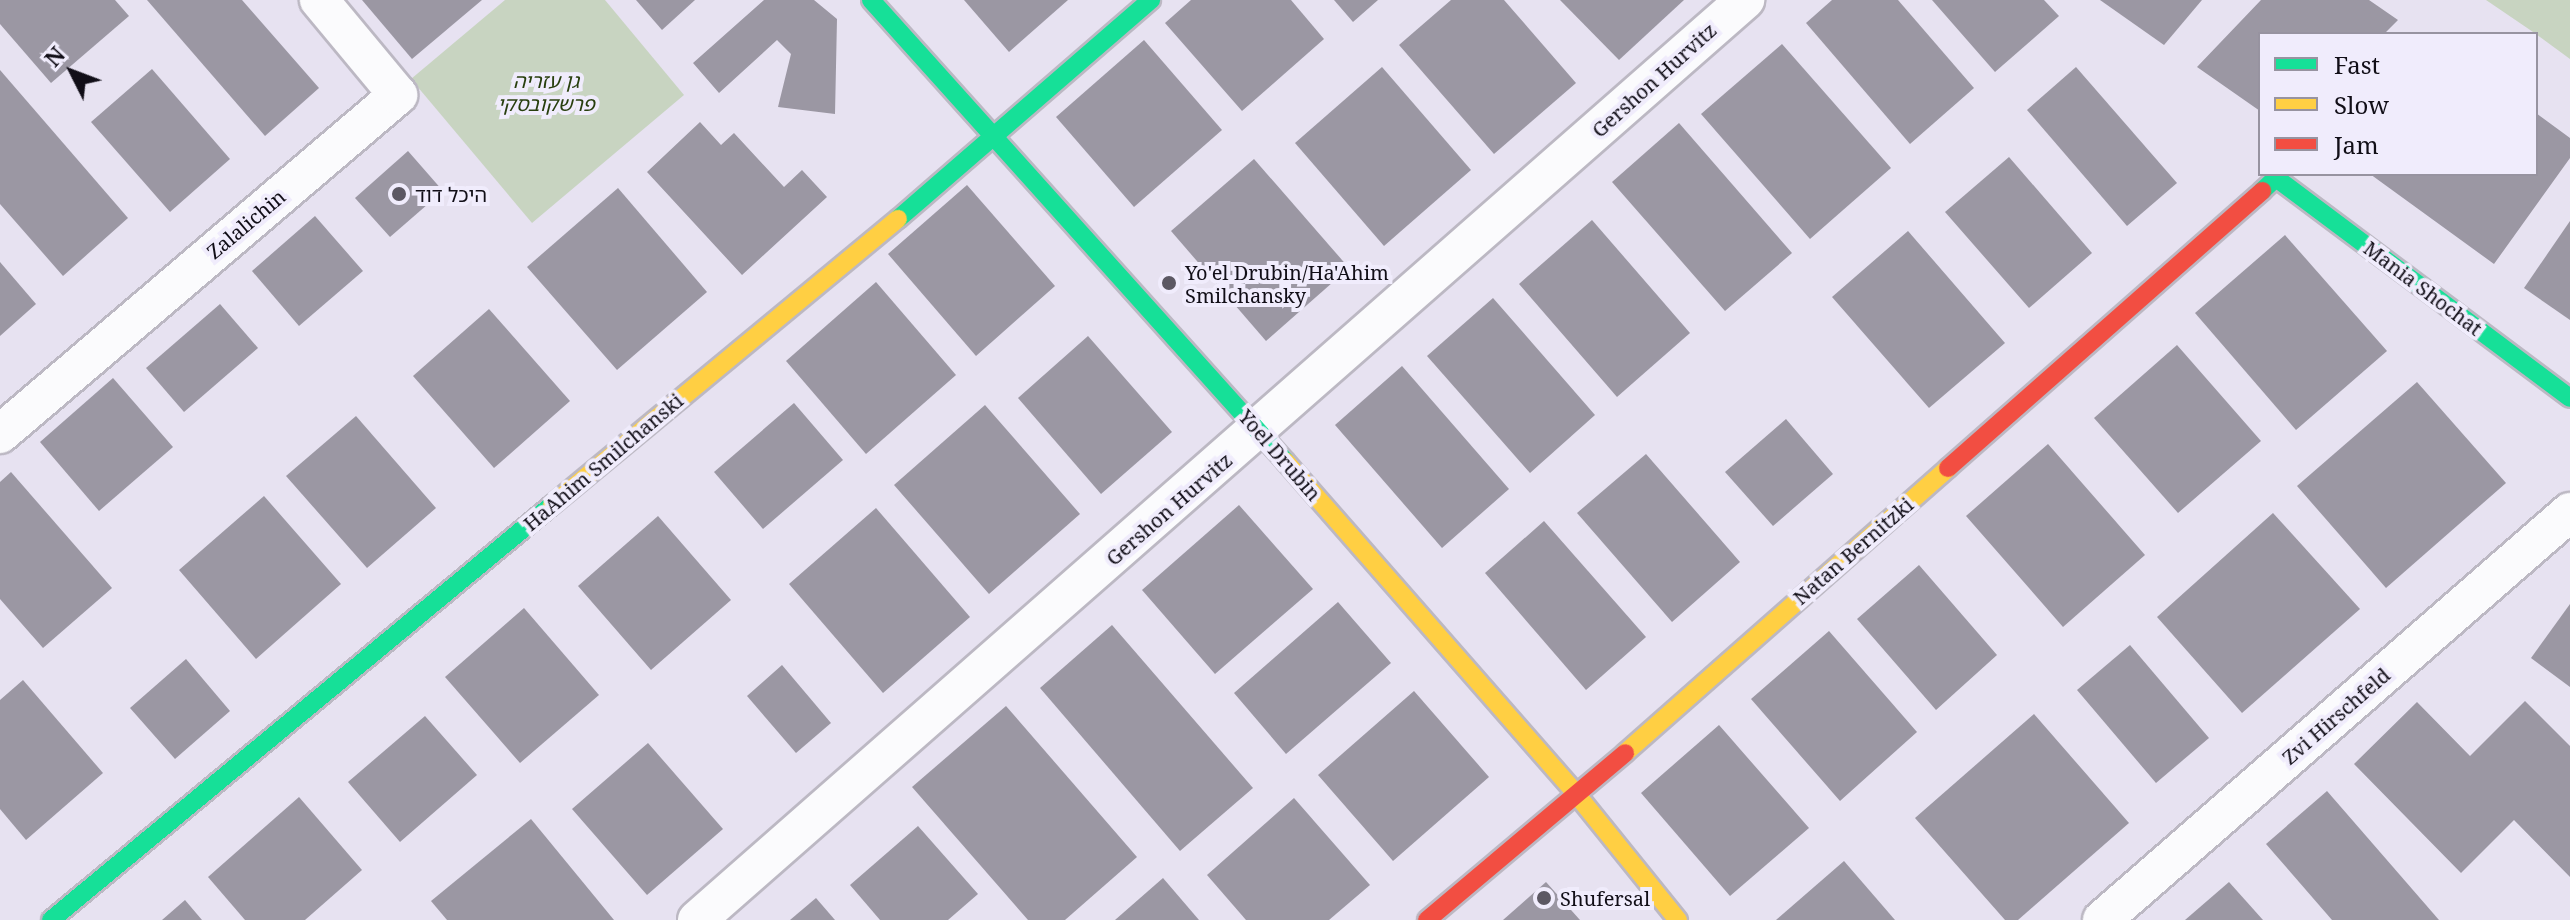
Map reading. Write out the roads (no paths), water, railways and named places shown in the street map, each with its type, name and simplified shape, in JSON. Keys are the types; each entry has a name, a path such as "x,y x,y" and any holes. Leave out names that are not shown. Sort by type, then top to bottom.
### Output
{"street":[{"name":"Zalalichin","path":"0,434 398,95 319,0"},
{"name":"Yoel Drubin","path":"871,0 1259,431 1577,795 1678,920"},
{"name":"HaAhim Smilchanski","path":"51,920 996,138 1151,0"},
{"name":"Gershon Hurvitz","path":"697,920 1259,431 1745,0"},
{"name":"Mania Shochat","path":"2276,178 2570,398"},
{"name":"Natan Bernitzki","path":"1427,920 1577,795 2276,178"},
{"name":"Zvi Hirschfeld","path":"2102,920 2570,512"}],"place":[{"name":"היכל דוד","path":"399,194"},
{"name":"Yo'el Drubin/Ha'Ahim Smilchansky","path":"1169,283"},
{"name":"Shufersal","path":"1544,898"}],"park label":[{"name":"גן עזריה פרשקובסקי","path":"546,92"}]}
